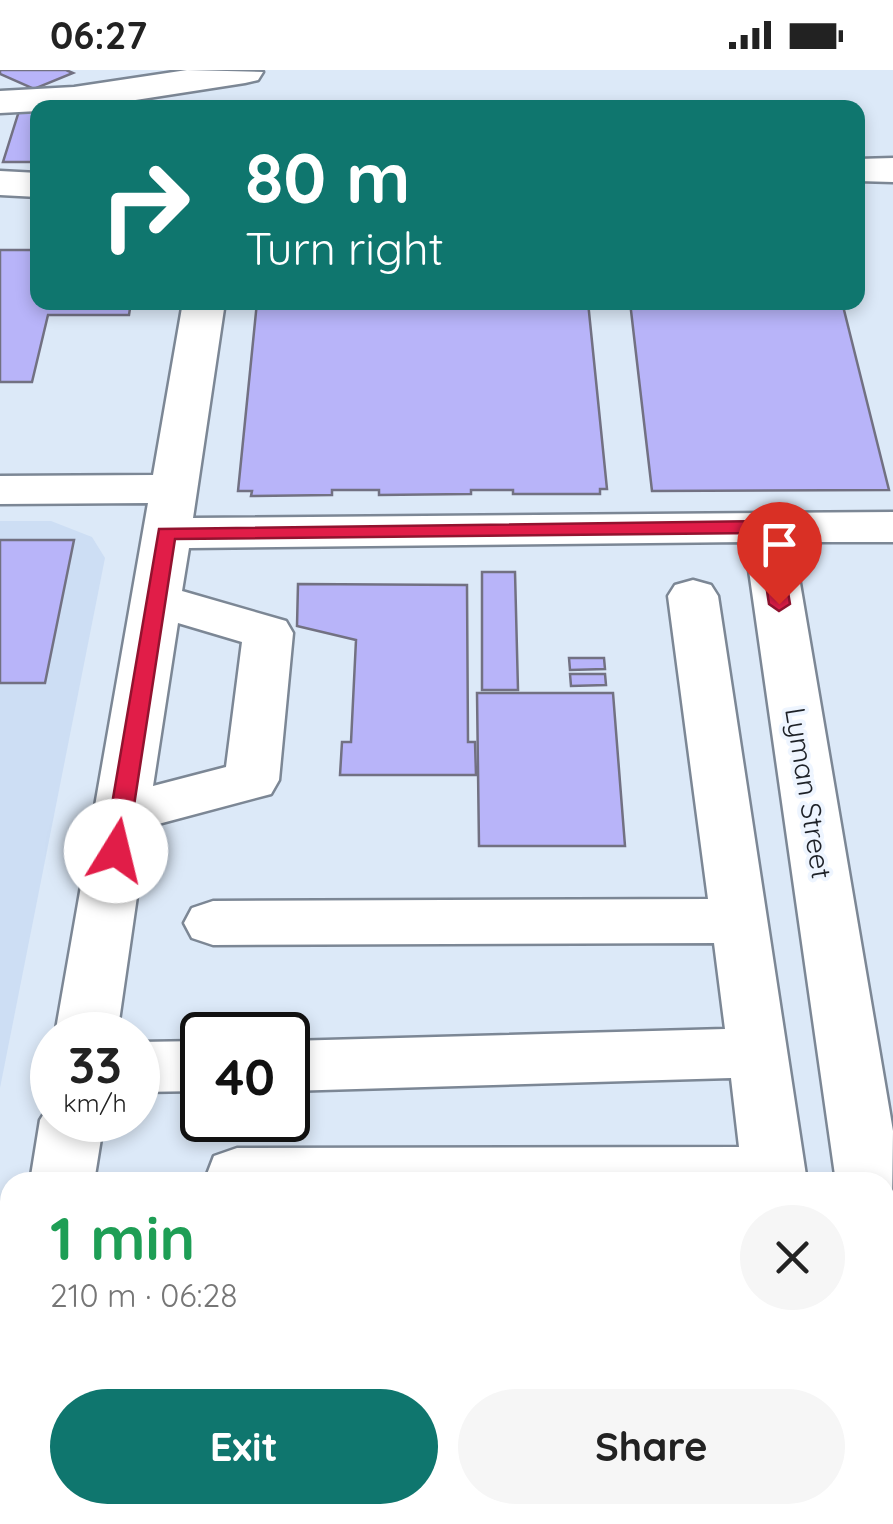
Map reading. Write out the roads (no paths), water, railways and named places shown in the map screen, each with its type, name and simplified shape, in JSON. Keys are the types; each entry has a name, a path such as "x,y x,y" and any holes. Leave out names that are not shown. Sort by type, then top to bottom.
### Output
{"street":[{"path":"37,100 243,83"},
{"path":"0,102 30,100"},
{"path":"865,170 893,170"},
{"path":"0,183 30,185"},
{"path":"865,204 893,204"},
{"path":"90,1012 203,310"},
{"path":"0,490 170,511 893,527"},
{"name":"Lyman Street","path":"767,527 867,1172"},
{"path":"693,596 774,1172"},
{"path":"121,814 252,780 268,633 156,600"},
{"path":"213,924 740,921"},
{"path":"310,1065 759,1053"},
{"path":"64,1172 68,1142"}]}
